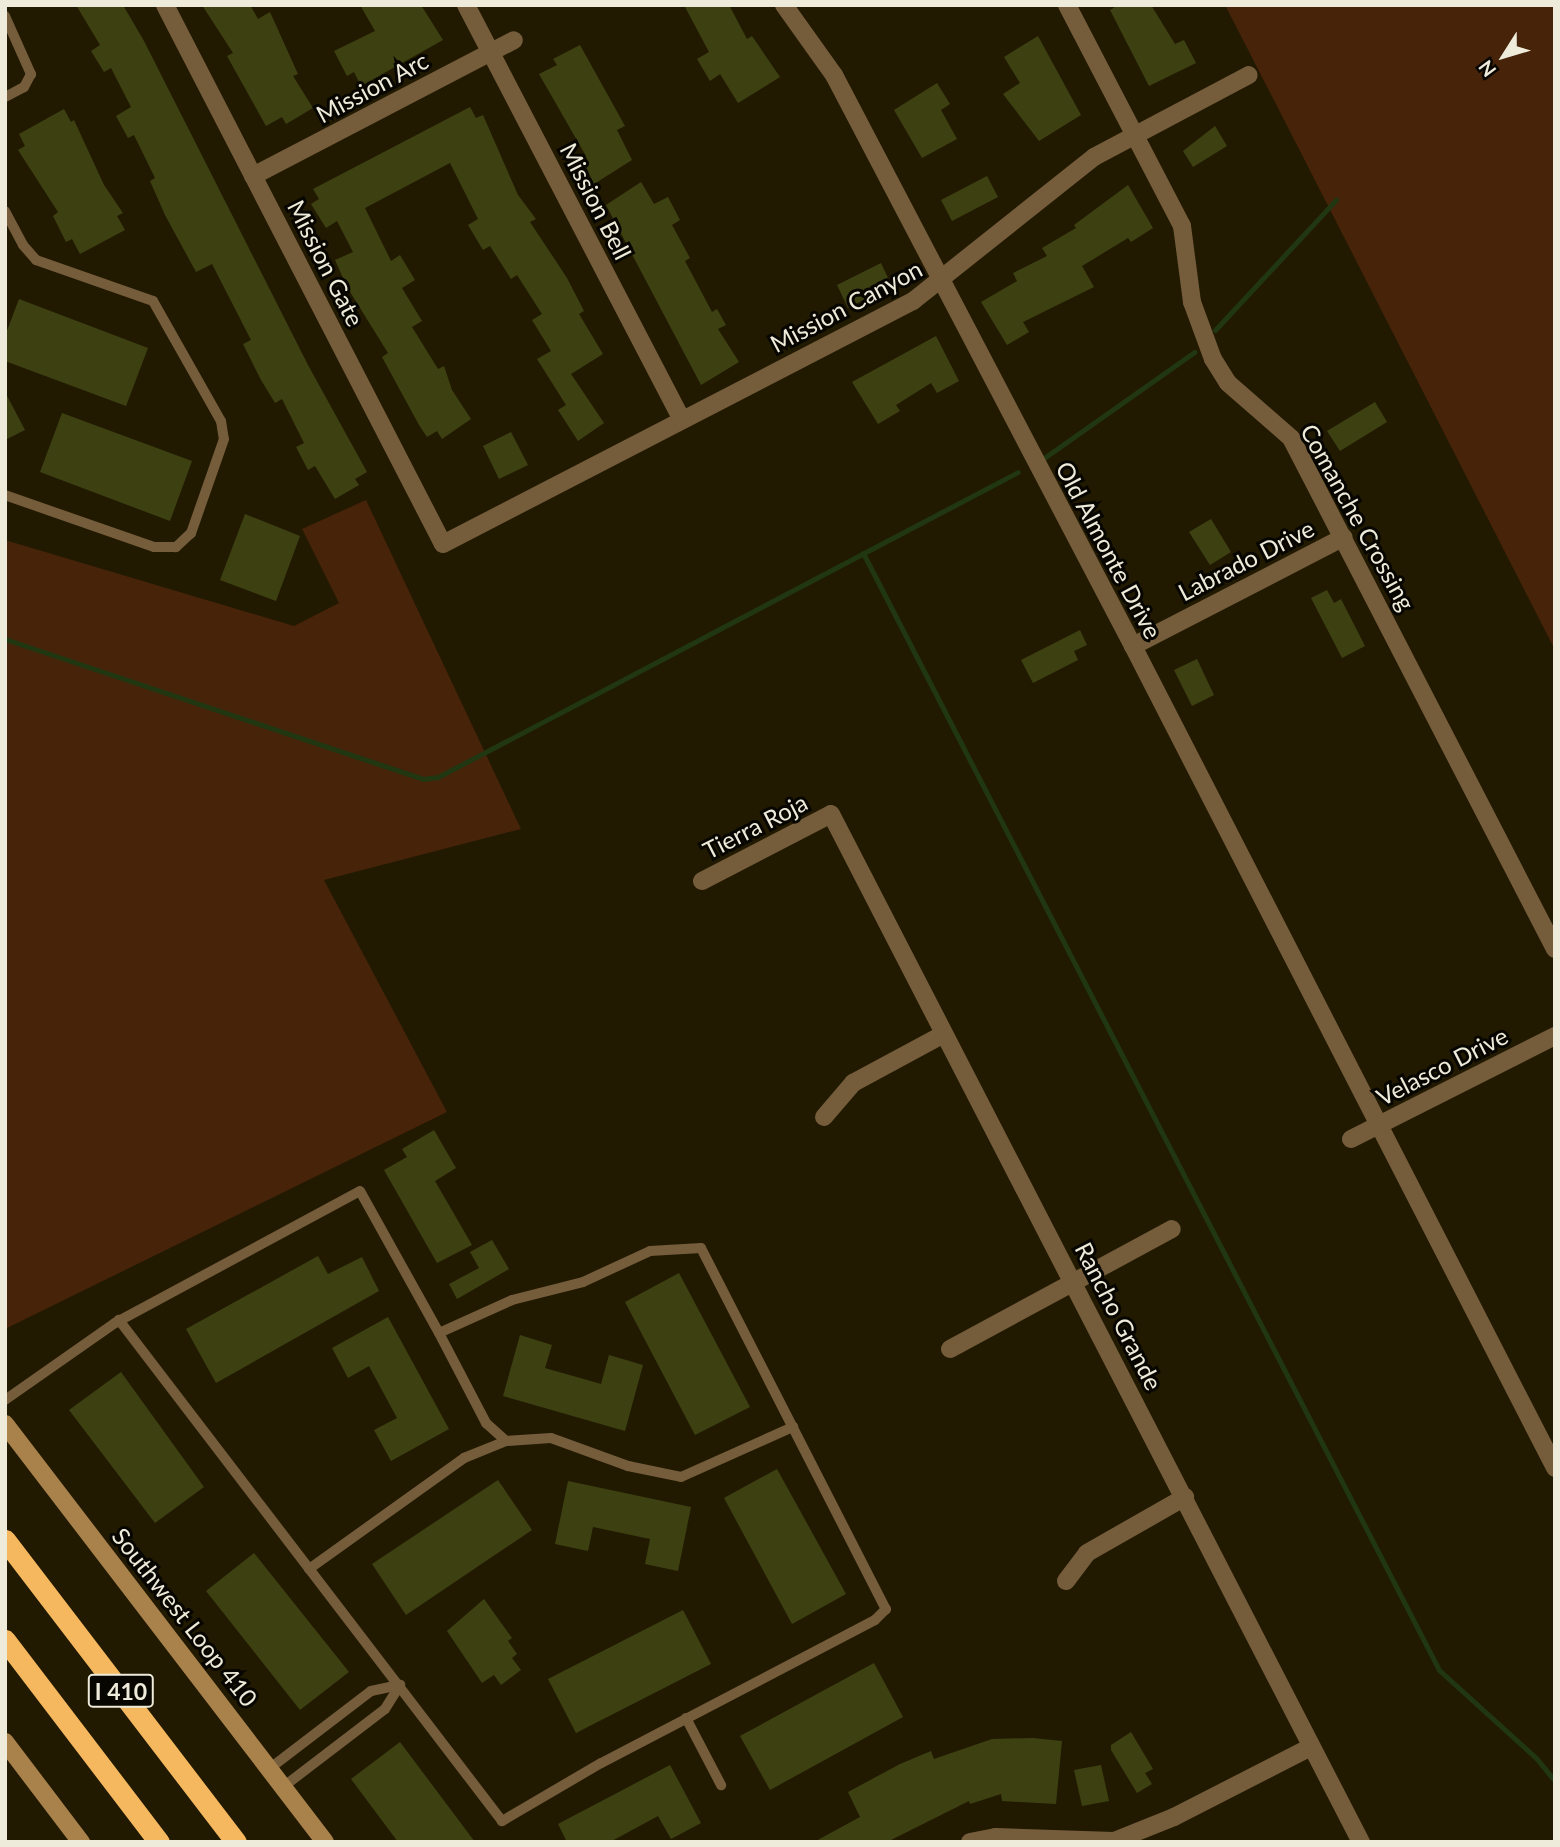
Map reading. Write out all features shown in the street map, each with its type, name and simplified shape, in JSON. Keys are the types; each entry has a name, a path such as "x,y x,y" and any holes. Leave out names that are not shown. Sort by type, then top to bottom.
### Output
{"highway":[{"name":"I 410","path":"5,1540 236,1842"},
{"name":"I 410","path":"5,1640 159,1842"}],"main road":[{"name":"Southwest Loop 410","path":"5,1424 325,1842"},
{"path":"5,1742 81,1842"}],"street":[{"name":"Mission Gate","path":"165,5 443,544"},
{"name":"Mission Bell","path":"466,5 682,420"},
{"name":"Old Almonte Drive","path":"784,5 834,75 940,284 1133,646 1555,1468"},
{"name":"Comanche Crossing","path":"1067,5 1182,226 1192,302 1213,359 1228,383 1291,438 1555,949"},
{"name":"Mission Arc","path":"253,176 514,40"},
{"name":"Mission Canyon","path":"443,544 874,323 940,284 1062,179 1135,134 1249,75"},
{"name":"Labrado Drive","path":"1133,646 1344,537"},
{"name":"Tierra Roja","path":"702,881 831,814"},
{"name":"Rancho Grande","path":"831,814 1185,1497 1310,1748 1361,1842"},
{"path":"824,1117 853,1083 944,1034"},
{"name":"Velasco Drive","path":"1350,1139 1555,1036"},
{"path":"950,1349 1172,1229"},
{"path":"1066,1581 1087,1553 1185,1497"},
{"path":"970,1842 996,1836 1114,1842 1163,1822 1310,1748"}],"lane":[{"path":"5,16 31,75 24,87 5,97"},
{"path":"5,211 23,245 36,260 153,301 221,421 223,439 191,533 176,547 154,547 5,495"},
{"path":"5,1400 120,1320 360,1191 486,1423 506,1441"},
{"path":"120,1320 502,1821 687,1718 875,1620 886,1609 701,1248 649,1251 583,1282 512,1300 439,1333"},
{"path":"309,1569 464,1458 506,1441 551,1438 628,1466 681,1477 793,1427"},
{"path":"269,1769 371,1691 400,1685"},
{"path":"283,1787 385,1709 400,1685"},
{"path":"687,1718 721,1785"}],"shaded area":[{"path":"1225,5 1555,5 1555,650 1300,151"},
{"path":"366,500 521,829 324,880 447,1112 5,1329 5,540 294,626 339,603 302,529"}],"building":[{"path":"76,5 123,5 144,41 308,365 367,472 355,479 359,485 335,499 315,466 308,470 296,447 304,443 282,399 275,403 261,380 243,344 251,340 212,264 196,272 165,215 150,181 155,178 134,135 128,138 116,116 131,107 111,68 104,72 91,51 100,45"},
{"path":"202,5 250,5 258,19 270,12 298,74 293,76 313,108 286,124 282,117 266,126 227,56 233,53"},
{"path":"360,5 421,5 443,40 361,86 354,72 347,76 334,51 375,31"},
{"path":"684,5 729,5 747,39 752,36 780,77 738,103 720,74 710,81 697,59 709,52"},
{"path":"1118,5 1151,5 1175,44 1184,40 1196,63 1149,86 1110,10"},
{"path":"1038,36 1081,115 1039,141 1003,94 1020,83 1004,57"},
{"path":"580,45 625,126 617,130 632,160 594,184 582,158 586,156 539,74 557,65 553,59"},
{"path":"937,83 950,104 941,110 957,139 922,158 894,110"},
{"path":"470,107 476,118 483,115 518,195 536,219 530,222 567,278 584,311 579,314 603,354 571,374 604,423 578,441 558,410 566,405 537,359 551,351 532,320 542,314 517,275 511,279 490,246 483,250 468,225 478,219 450,163 365,208 391,261 400,255 415,280 402,288 422,321 412,327 438,369 444,366 452,390 471,419 442,439 437,431 427,437 419,425 382,357 388,353 347,287 335,260 353,252 337,221 326,228 311,204 319,199 313,189"},
{"path":"64,109 71,122 74,120 104,185 123,213 117,216 125,230 80,254 72,239 66,242 53,216 58,212 18,150 25,146 19,134"},
{"path":"1215,126 1227,146 1193,167 1183,151"},
{"path":"987,176 998,197 952,221 941,200"},
{"path":"641,182 654,204 668,197 680,220 672,225 690,258 685,261 712,312 717,309 726,325 718,329 739,362 701,385 606,205"},
{"path":"1128,185 1153,228 1131,242 1128,238 1082,266 1094,287 1023,322 1029,332 1007,345 981,302 1017,281 1013,273 1047,256 1042,248 1076,228 1074,225"},
{"path":"881,263 888,278 871,286 875,294 848,308 837,285"},
{"path":"19,299 148,348 126,406 5,361 5,336"},
{"path":"936,336 959,381 937,393 931,383 896,405 900,411 878,424 852,382"},
{"path":"5,392 25,430 5,440"},
{"path":"1375,402 1387,422 1340,451 1327,431"},
{"path":"62,413 192,461 170,521 40,472"},
{"path":"511,432 528,465 499,479 483,446"},
{"path":"245,514 300,536 276,601 220,580"},
{"path":"1211,519 1231,552 1210,565 1189,532"},
{"path":"1327,590 1334,603 1341,599 1365,646 1342,658 1311,598"},
{"path":"1080,630 1087,645 1074,651 1078,660 1033,683 1021,660"},
{"path":"1197,659 1214,695 1192,706 1174,670"},
{"path":"434,1130 456,1168 435,1181 472,1245 437,1263 384,1170 407,1157 402,1149"},
{"path":"492,1240 509,1269 457,1299 449,1284 479,1268 470,1252"},
{"path":"318,1256 328,1274 362,1257 379,1291 216,1383 186,1329"},
{"path":"679,1273 750,1407 695,1435 625,1302"},
{"path":"388,1317 449,1429 391,1461 374,1430 397,1418 369,1366 348,1378 332,1348"},
{"path":"520,1335 552,1345 545,1368 601,1384 609,1355 643,1365 625,1431 503,1396"},
{"path":"121,1372 204,1487 155,1523 69,1410"},
{"path":"777,1469 846,1594 792,1624 724,1498"},
{"path":"498,1480 532,1530 406,1615 372,1564"},
{"path":"568,1481 691,1507 678,1571 645,1564 650,1539 593,1527 588,1551 555,1544"},
{"path":"254,1553 349,1672 300,1710 206,1591"},
{"path":"484,1599 512,1638 508,1641 517,1654 512,1658 521,1670 501,1685 494,1675 482,1683 447,1631"},
{"path":"683,1610 711,1664 576,1733 548,1679"},
{"path":"874,1663 903,1717 770,1790 740,1736"},
{"path":"1131,1732 1153,1769 1145,1773 1152,1784 1137,1793 1111,1750 1111,1745"},
{"path":"1033,1738 1062,1741 1056,1804 1002,1801 1001,1794 970,1804 969,1801 887,1842 814,1842 860,1817 848,1792 900,1764 931,1751 934,1759 992,1739"},
{"path":"400,1742 475,1842 398,1842 351,1779"},
{"path":"670,1765 701,1823 671,1839 658,1816 610,1842 567,1842 558,1824"},
{"path":"1101,1765 1109,1801 1082,1806 1074,1770"}],"waterway":[{"path":"1215,330 1336,200"},
{"path":"1044,458 1194,352"},
{"path":"5,639 423,779 438,777 1018,472"},
{"path":"863,553 1439,1670 1537,1759 1555,1781"}]}
